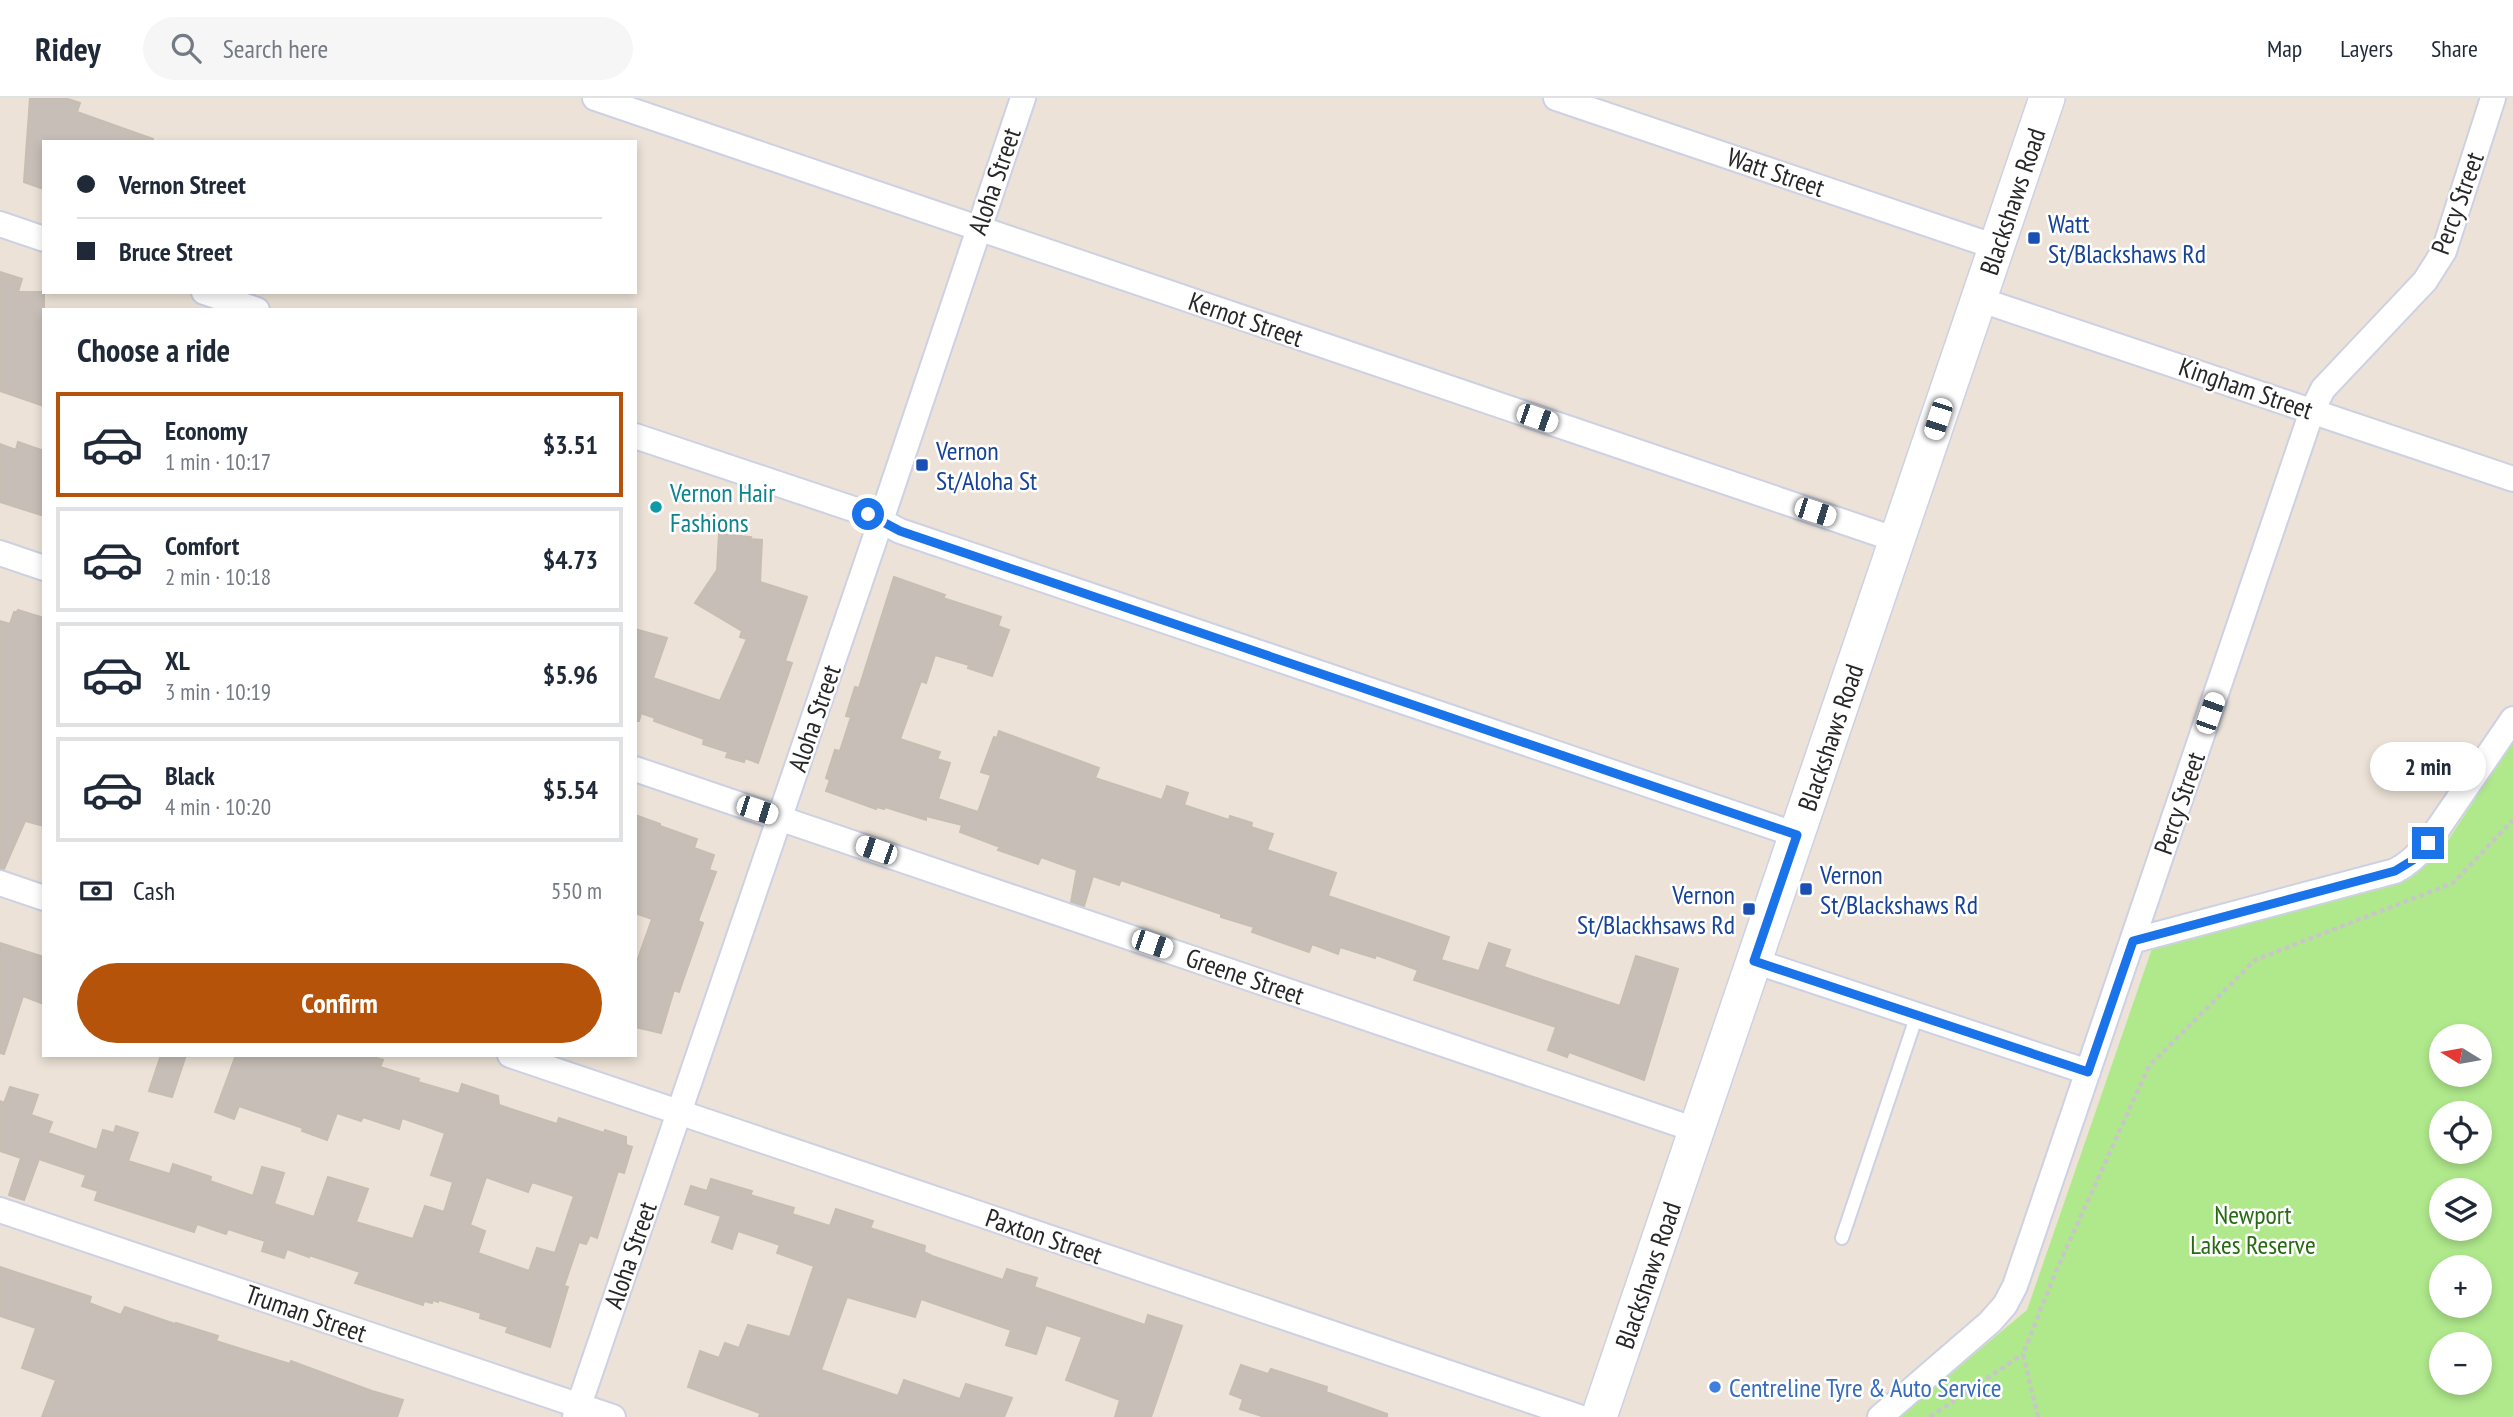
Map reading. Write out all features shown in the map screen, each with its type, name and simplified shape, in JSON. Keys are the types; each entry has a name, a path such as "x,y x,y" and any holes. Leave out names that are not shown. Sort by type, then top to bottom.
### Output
{"main road":[{"name":"Blackshaws Road","path":"1599,1417 2047,98"}],"street":[{"name":"Kernot Street","path":"595,98 1897,540"},
{"name":"Aloha Street","path":"577,1411 1023,98"},
{"name":"Watt Street","path":"1556,98 1996,247"},
{"name":"Percy Street","path":"1880,1417 1990,1322 2005,1305 2015,1286 2312,411 2323,389 2425,281 2444,251 2493,98"},
{"path":"0,224 42,238"},
{"path":"210,294 251,308"},
{"name":"Kingham Street","path":"1978,299 2513,479"},
{"path":"637,437 868,514 900,531 1797,835"},
{"path":"0,553 42,567"},
{"path":"2133,941 2395,871 2404,866 2428,843 2513,719"},
{"name":"Greene Street","path":"637,770 1696,1129"},
{"path":"0,883 42,897"},
{"path":"1754,961 2088,1072"},
{"name":"Paxton Street","path":"516,1057 1579,1417"},
{"name":"Truman Street","path":"0,1210 577,1411 612,1417"}],"lane":[{"path":"1842,1238 1917,1015"}],"path":[{"path":"1930,1417 2023,1354 2056,1271 2149,1066 2255,960 2453,883 2513,820"},
{"path":"2023,1354 2038,1417"}],"green space":[{"name":"Newport Lakes Reserve","path":"2513,740 2513,1417 1899,1417 2027,1310 2155,940 2438,856"}],"building":[{"path":"30,98 65,98 80,103 77,112 153,139 42,140 42,188 24,182"},
{"path":"0,272 22,279 18,292 44,294 42,405 0,391"},
{"path":"18,442 42,450 42,515 0,502 0,444 16,450"},
{"path":"719,534 762,540 760,582 807,597 785,661 792,663 758,763 745,758 744,762 726,757 728,752 703,744 704,739 654,721 655,718 641,713 637,721 637,630 667,638 653,678 720,701 747,639 740,637 742,631 695,603 717,570"},
{"path":"894,577 945,595 943,598 1001,617 998,626 1009,630 992,676 968,668 969,665 935,655 926,683 921,681 900,739 940,752 937,759 950,763 938,799 978,812 991,775 981,772 994,737 997,738 999,731 1099,768 1095,778 1162,800 1167,786 1188,793 1184,805 1229,820 1230,816 1252,823 1251,827 1273,834 1267,850 1336,873 1328,896 1449,937 1441,960 1479,971 1489,943 1510,950 1504,967 1620,1006 1636,956 1678,969 1644,1080 1569,1052 1567,1057 1548,1050 1556,1027 1414,980 1418,970 1376,955 1375,958 1340,947 1338,954 1312,944 1309,952 1252,932 1254,927 1221,917 1221,914 1121,880 1119,885 1093,876 1084,906 1071,902 1077,870 1041,857 1038,864 998,850 1000,847 960,832 962,825 926,816 926,820 885,807 876,809 826,791 830,780 826,778 835,750 840,751 851,717 846,716 855,687 859,688"},
{"path":"18,610 42,617 42,825 25,821 4,869 0,869 0,621 10,624 14,612"},
{"path":"637,816 697,839 694,848 714,855 709,870 716,872 698,921 703,923 679,992 674,990 661,1033 637,1027 637,961 652,919 637,914"},
{"path":"0,943 42,956 42,1003 23,996 4,1054 0,1053"},
{"path":"160,1057 185,1057 172,1097 149,1091"},
{"path":"235,1057 373,1057 383,1060 380,1067 419,1079 418,1082 459,1094 462,1084 498,1096 499,1105 557,1124 559,1118 604,1133 605,1130 626,1137 626,1145 632,1147 624,1173 618,1171 597,1238 590,1235 586,1244 579,1242 564,1286 568,1287 550,1347 506,1332 508,1327 480,1318 481,1313 439,1300 433,1300 432,1303 424,1301 423,1305 355,1283 360,1272 309,1255 287,1249 284,1258 262,1251 265,1241 228,1229 226,1234 197,1224 194,1232 95,1200 98,1191 82,1186 86,1175 39,1159 24,1200 9,1195 21,1158 0,1151 0,1101 4,1103 10,1087 38,1095 31,1115 52,1122 48,1133 97,1150 103,1130 114,1133 116,1126 138,1133 128,1161 170,1174 173,1164 253,1196 262,1167 284,1173 274,1204 314,1217 328,1177 368,1189 356,1222 413,1239 425,1206 444,1212 453,1182 431,1175 445,1133 402,1118 399,1129 363,1117 361,1121 337,1113 327,1140 302,1131 303,1128 239,1106 234,1119 215,1112","holes":["486,1177 528,1192 532,1182 574,1196 555,1253 537,1248 529,1271 478,1253 485,1231 470,1225"]},
{"path":"711,1179 752,1191 750,1195 794,1208 792,1214 830,1226 836,1209 873,1221 870,1228 925,1246 924,1252 932,1256 1003,1280 1007,1269 1037,1278 1034,1287 1145,1325 1148,1315 1182,1326 1151,1417 1115,1417 1120,1400 1066,1380 1082,1337 1046,1325 1036,1354 1006,1345 1011,1330 921,1299 915,1317 847,1297 821,1370 898,1396 904,1380 960,1399 966,1384 1012,1398 1004,1417 759,1417 760,1413 688,1387 700,1351 719,1358 725,1343 739,1348 748,1325 790,1337 814,1266 777,1253 780,1245 738,1231 732,1249 712,1242 721,1216 685,1204 691,1186 707,1191"},
{"path":"0,1267 91,1297 89,1303 121,1315 125,1307 218,1336 216,1341 290,1364 291,1361 403,1400 397,1417 42,1417 56,1380 22,1368 36,1328 0,1316"},
{"path":"1241,1365 1268,1374 1271,1369 1327,1387 1326,1392 1387,1414 1387,1417 1265,1417 1240,1409 1243,1399 1230,1394"}],"place":[{"name":"Watt St/Blackshaws Rd","path":"2034,238"},
{"name":"Vernon St/Aloha St","path":"922,465"},
{"name":"Vernon Hair Fashions","path":"656,507"},
{"name":"Vernon St/Blackshaws Rd","path":"1806,889"},
{"name":"Vernon St/Blackhsaws Rd","path":"1749,909"},
{"name":"Centreline Tyre & Auto Service","path":"1715,1387"}],"route":[{"path":"868,514 900,531 1797,835 1754,961 2088,1072 2133,941 2395,871 2413,860 2428,843"}]}
